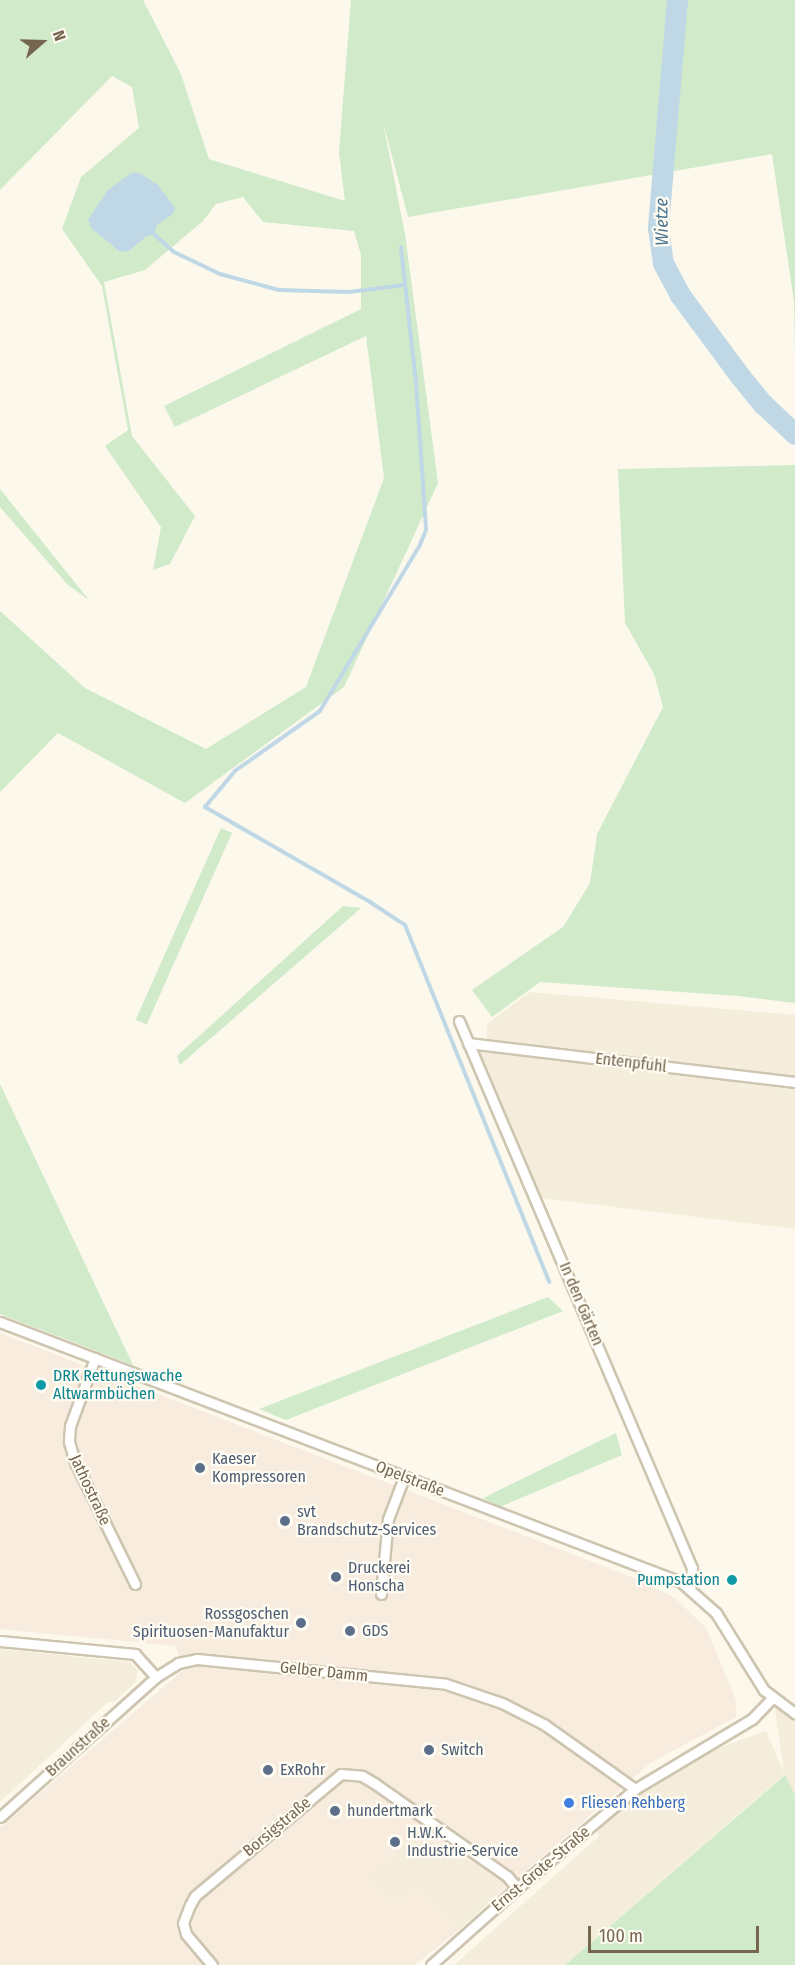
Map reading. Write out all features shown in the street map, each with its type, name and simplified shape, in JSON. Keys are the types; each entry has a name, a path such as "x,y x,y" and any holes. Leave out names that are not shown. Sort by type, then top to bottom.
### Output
{"street":[{"name":"In den Gärten","path":"459,1021 692,1568 690,1589"},
{"name":"Entenpfuhl","path":"468,1043 795,1082"},
{"name":"Opelstraße","path":"0,1322 681,1582 716,1613 751,1672 772,1697 795,1713"},
{"name":"Jathostraße","path":"95,1358 70,1426 69,1442 75,1462 135,1584"},
{"path":"381,1594 388,1519 405,1477"},
{"path":"0,1641 135,1654 156,1677"},
{"name":"Gelber Damm","path":"156,1677 178,1664 197,1659 446,1684 502,1703 545,1725 635,1789"},
{"name":"Braunstraße","path":"0,1816 156,1677"},
{"name":"Ernst-Grote-Straße","path":"431,1965 517,1887 635,1789 752,1719 772,1697"},
{"name":"Borsigstraße","path":"212,1965 186,1934 183,1923 189,1905 195,1896 341,1774 362,1776 374,1782 507,1876 517,1887"}],"shaded area":[{"path":"530,992 795,1015 795,1076 487,1039 487,1024"},
{"path":"475,1048 795,1090 795,1229 541,1198"},
{"path":"0,1333 634,1578 675,1598 706,1628 736,1700 736,1717 652,1762 492,1900 497,1888 489,1875 465,1859 459,1860 418,1833 369,1878 373,1883 376,1880 395,1901 415,1884 455,1928 461,1928 415,1965 0,1965 0,1828 182,1671 176,1646 0,1629"},
{"path":"0,1649 130,1662 138,1670 136,1682 114,1702 108,1702 0,1802"},
{"path":"773,1697 795,1713 795,1795 784,1775 565,1965 454,1965 598,1837 598,1830 647,1787 718,1748 766,1731 784,1772"},
{"path":"419,1833 458,1860 465,1859 489,1875 497,1888 492,1900 461,1928 455,1928 415,1884 395,1901 376,1880 373,1883 368,1878"}],"green space":[{"path":"0,0 143,0 181,74 209,159 345,201 339,152 351,0 795,0 795,358 794,301 772,154 408,217 383,122 405,234 438,483 344,687 185,803 58,733 0,792 0,611 85,688 206,749 306,687 384,478 366,336 175,427 164,406 361,309 361,255 354,231 263,222 243,197 216,204 203,221 145,270 104,282 132,436 195,516 170,564 153,570 161,527 105,446 128,430 102,286 62,229 81,177 139,128 132,87 112,76 0,190"},
{"path":"795,465 795,1003 738,996 540,982 492,1017 472,990 563,927 590,883 597,834 663,707 654,674 625,623 618,469"},
{"path":"0,489 89,600 68,585 0,507"},
{"path":"221,828 232,833 147,1025 136,1020"},
{"path":"343,906 361,908 180,1065 177,1056"},
{"path":"0,1084 133,1365 0,1314"},
{"path":"548,1297 563,1311 286,1420 259,1409"},
{"path":"616,1433 622,1455 500,1507 483,1498"},
{"path":"785,1775 795,1795 795,1965 565,1965"}],"water":[{"path":"131,173 140,173 158,185 175,208 173,214 156,226 155,235 147,236 129,251 120,252 91,228 88,220 107,191"}],"waterway":[{"name":"Wietze","path":"677,0 658,228 663,263 680,295 740,376 763,404 795,434"},
{"path":"155,235 174,252 220,274 279,290 349,292 405,285"},
{"path":"401,247 416,382 426,530 420,545 320,711 235,771 205,807 370,902 405,925 549,1282"}],"place":[{"name":"DRK Rettungswache Altwarmbüchen","path":"41,1385"},
{"name":"Kaeser Kompressoren","path":"200,1468"},
{"name":"svt Brandschutz-Services","path":"285,1521"},
{"name":"Druckerei Honscha","path":"336,1577"},
{"name":"Pumpstation","path":"732,1580"},
{"name":"Rossgoschen Spirituosen-Manufaktur","path":"301,1623"},
{"name":"GDS","path":"350,1631"},
{"name":"Switch","path":"429,1750"},
{"name":"ExRohr","path":"268,1770"},
{"name":"Fliesen Rehberg","path":"569,1803"},
{"name":"hundertmark","path":"335,1811"},
{"name":"H.W.K. Industrie-Service","path":"395,1842"}]}
